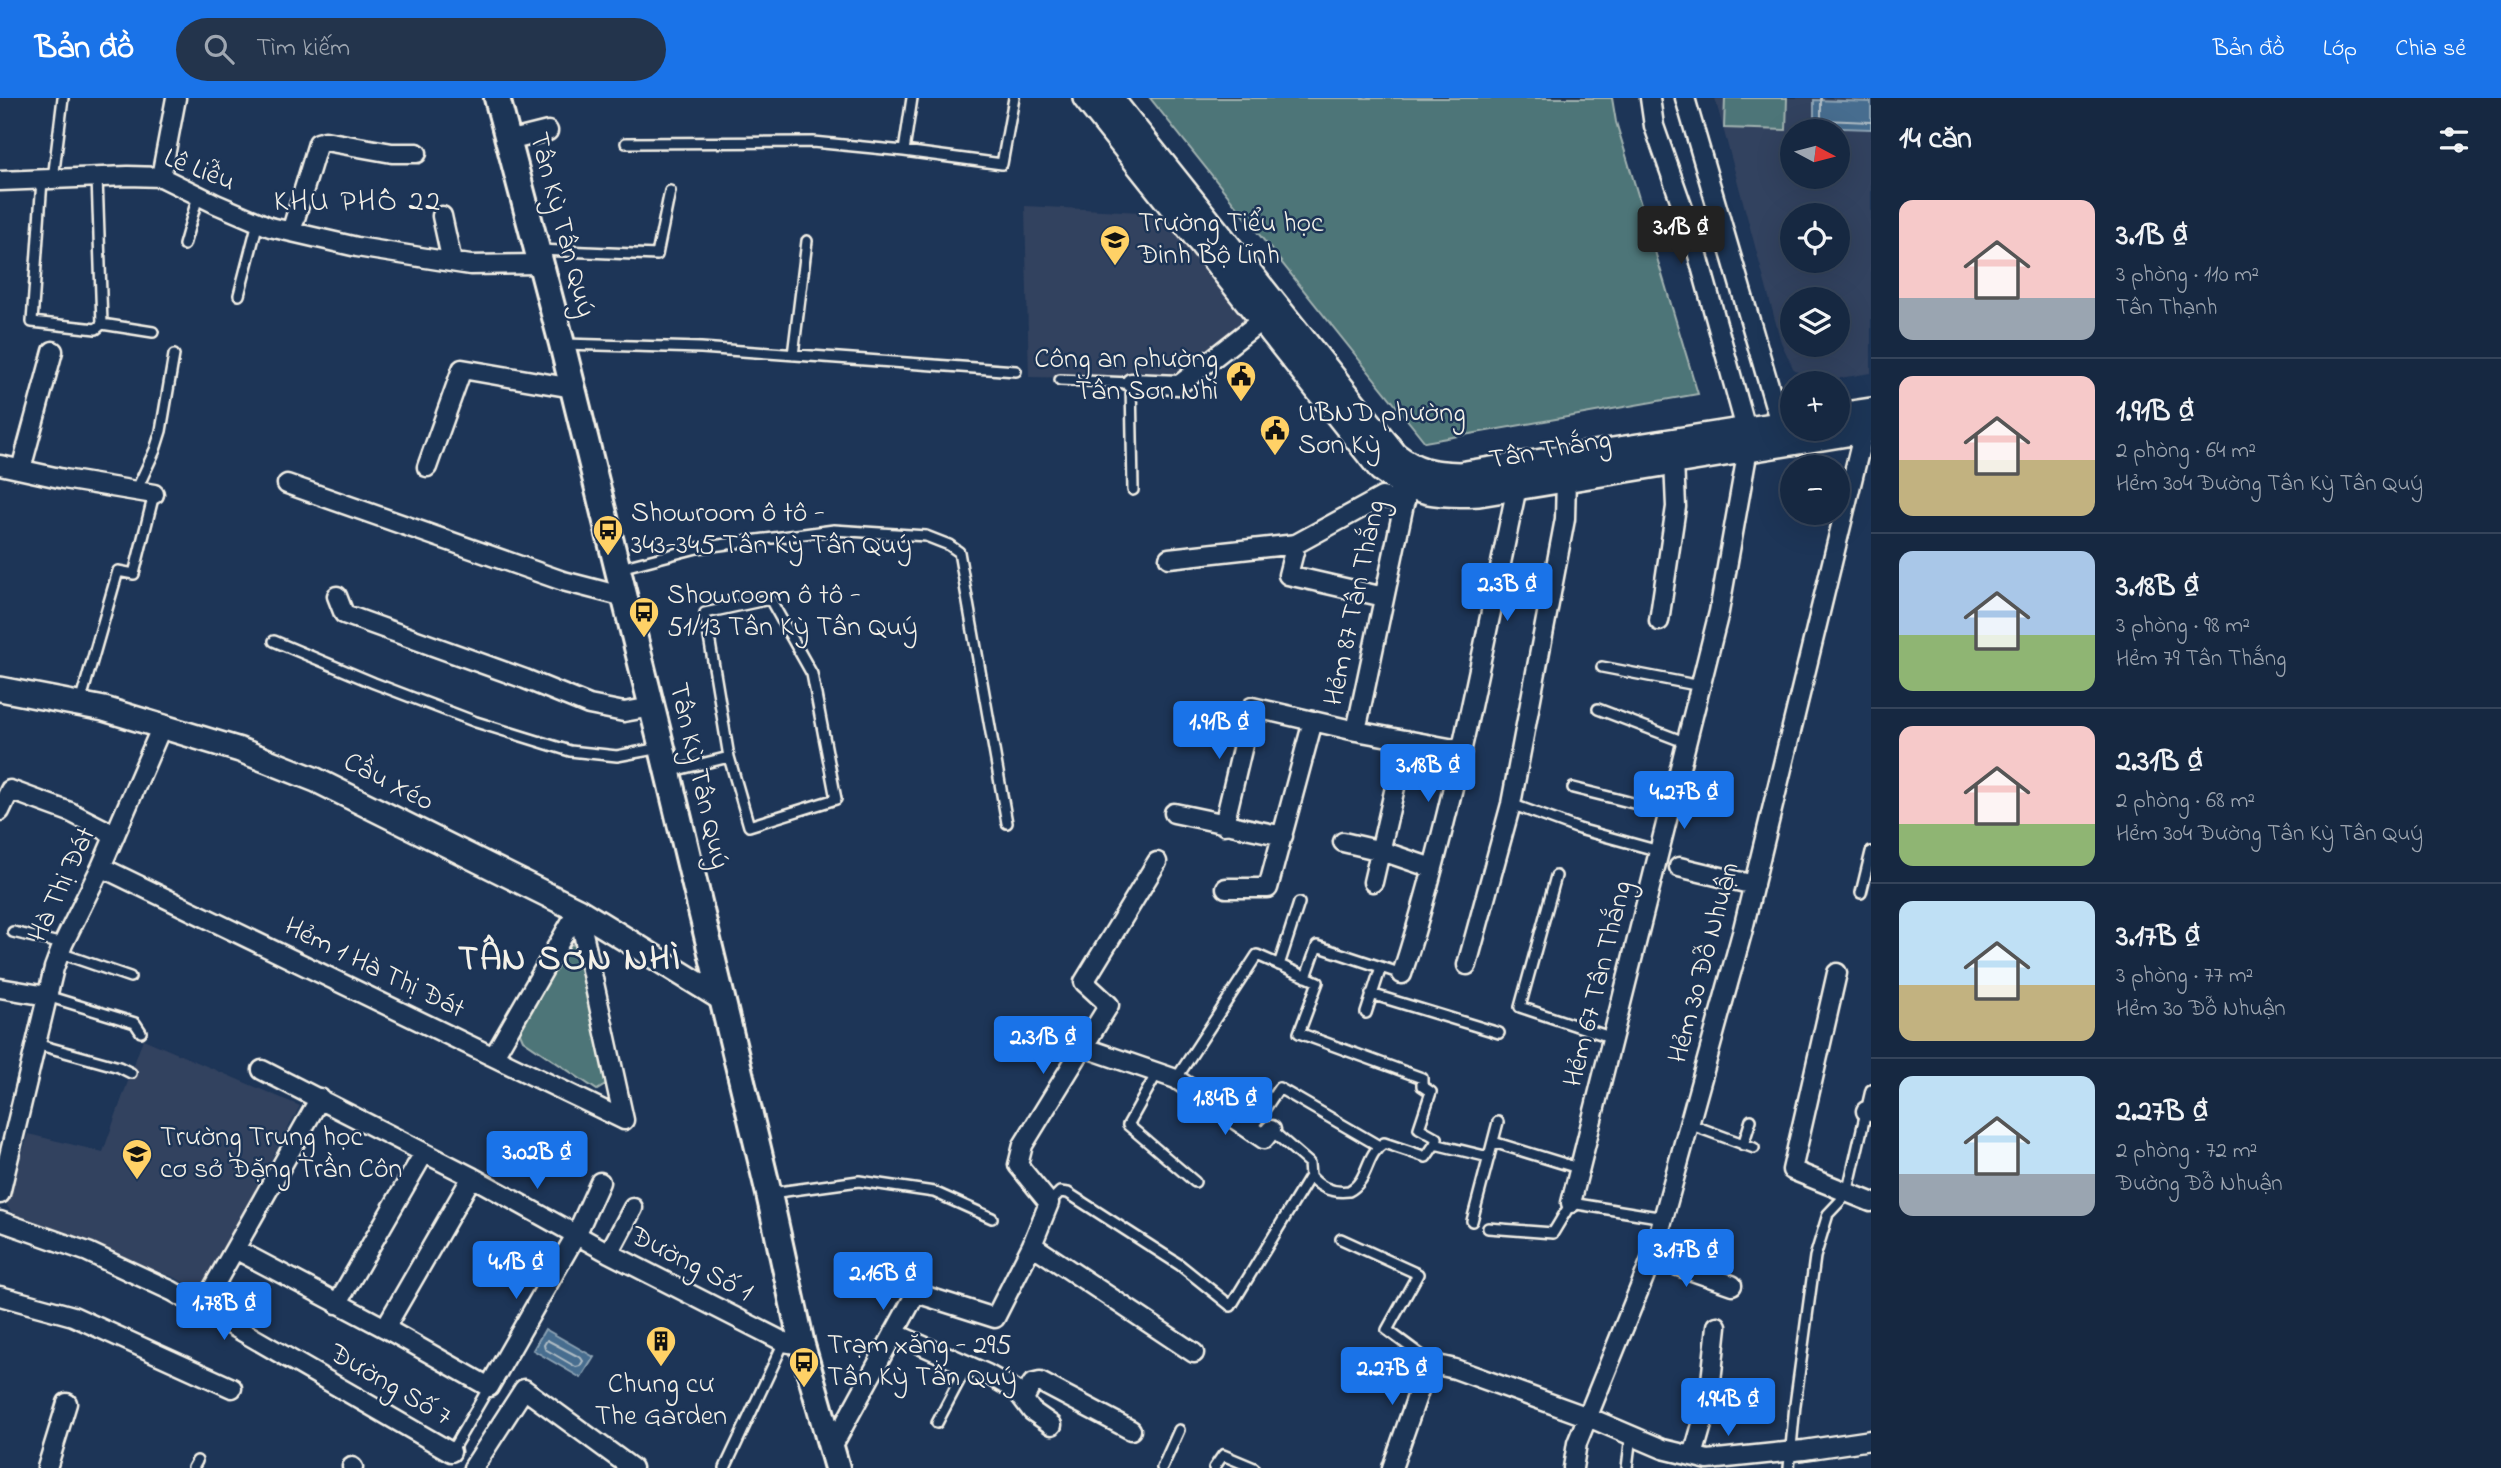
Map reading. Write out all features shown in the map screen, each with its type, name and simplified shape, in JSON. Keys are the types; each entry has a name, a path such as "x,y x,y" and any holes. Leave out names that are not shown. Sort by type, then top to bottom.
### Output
{"main road":[{"name":"Tân Kỳ Tân Quý","path":"497,98 625,597 769,1194 793,1343 834,1458"}],"street":[{"path":"161,177 176,98"},
{"name":"Tân Thắng","path":"1085,98 1381,470 1397,483 1408,485 1436,473 1566,478 1674,461 1747,439"},
{"path":"1111,98 1395,454 1408,485 1296,544 1169,558"},
{"path":"1650,98 1654,126 1693,237 1747,439"},
{"path":"1685,98 1780,410"},
{"path":"508,141 548,131"},
{"path":"291,232 318,143 325,141 392,153 417,153"},
{"name":"Lê Liễu","path":"0,181 161,177 258,222 357,247 470,265 539,257"},
{"path":"442,216 452,262"},
{"path":"1132,383 1180,385 1262,320"},
{"path":"21,469 53,351"},
{"path":"428,467 462,369 573,388"},
{"path":"1850,419 1868,424"},
{"name":"Tân Thắng","path":"1850,425 1868,424"},
{"name":"Hẻm 30 Đỗ Nhuận","path":"1573,1468 1577,1444 1652,1257 1664,1218 1754,885 1868,424"},
{"name":"Tân Thắng","path":"1514,477 1780,431"},
{"name":"Hẻm 67 Tân Thắng","path":"1571,1203 1719,612 1747,439"},
{"path":"1659,621 1675,507 1674,461"},
{"path":"0,465 154,494"},
{"path":"1402,974 1421,914 1460,750 1514,477"},
{"path":"1468,965 1511,804 1565,519 1566,478"},
{"path":"287,484 538,572 625,597"},
{"name":"Hẻm 87 Tân Thắng","path":"1356,730 1408,485"},
{"path":"1296,544 1288,575 1384,597"},
{"path":"337,596 344,614 589,705 624,712 652,707"},
{"name":"Cầu Xéo","path":"0,689 104,709 240,750 316,780 578,910 721,998"},
{"path":"1224,825 1252,706 1460,750"},
{"path":"1226,888 1268,888 1313,720"},
{"name":"Hà Thị Đát","path":"1,1184 47,996 62,948 102,867 162,726"},
{"path":"1373,882 1406,740"},
{"path":"0,811 10,790 70,812 115,835"},
{"path":"1174,813 1283,836"},
{"path":"1343,842 1382,851 1432,868"},
{"path":"834,1458 916,1293 995,1318 1032,1245 1049,1203 1018,1165 1023,1145 1109,1005 1084,982 1157,862"},
{"name":"Hẻm 1 Hà Thị Đát","path":"102,867 624,1119 578,910"},
{"path":"1679,867 1754,885"},
{"path":"494,1056 578,910"},
{"path":"1837,973 1792,1170 1847,1195 1871,1202"},
{"path":"0,988 47,996"},
{"path":"1083,1047 1176,1079 1264,1139 1271,1130"},
{"name":"Đường Số 1","path":"262,1070 472,1177 609,1253 793,1343"},
{"path":"202,1307 320,1098"},
{"path":"337,1304 424,1153"},
{"path":"385,1328 472,1177"},
{"path":"235,1249 385,1328 489,1387 576,1235 600,1182"},
{"path":"609,1253 633,1208"},
{"name":"Đường Số 7","path":"0,1221 88,1252 202,1307 452,1452"},
{"path":"1032,1245 1194,1353"},
{"path":"1652,1257 1732,1286"},
{"path":"0,1296 73,1315 232,1388"},
{"path":"1687,1459 1709,1400 1717,1326"},
{"path":"894,1334 1017,1391 1032,1411 1052,1425"},
{"path":"1392,1468 1423,1378 1433,1364 1455,1368 1588,1417 1687,1459 1789,1460 1871,1440"},
{"path":"1024,1399 1032,1384 1040,1382 1131,1430"},
{"path":"473,1468 524,1389 632,1468"},
{"path":"47,1468 67,1403"}],"lane":[{"path":"63,98 48,179 32,322 96,330 102,324 97,177"},
{"path":"904,150 912,98"},
{"path":"626,143 813,142 1002,163 1014,98"},
{"path":"539,257 657,255 670,191"},
{"path":"184,245 198,196"},
{"path":"239,295 258,222"},
{"path":"793,355 807,240"},
{"path":"102,324 153,332"},
{"path":"562,344 701,348 1016,371"},
{"path":"136,491 161,431 174,355"},
{"path":"1060,380 1132,383 1133,490"},
{"path":"79,704 118,570 134,574 154,494"},
{"path":"618,569 697,548 834,530 926,536 949,545 959,552 1007,823"},
{"path":"771,599 812,674 836,799 749,826 729,757 705,613 771,599"},
{"path":"274,641 476,722 570,751 664,760 729,757"},
{"path":"1602,667 1701,686"},
{"path":"1598,709 1686,743"},
{"path":"1573,788 1669,812"},
{"path":"1511,804 1579,830 1659,851"},
{"path":"1861,893 1871,852"},
{"path":"1556,876 1520,1007 1613,1038"},
{"path":"1279,965 1299,904"},
{"path":"13,932 62,948 130,976"},
{"path":"1306,977 1317,946 1402,974"},
{"path":"1176,1079 1257,955 1318,982 1299,1034 1422,1078 1422,1086 1431,1092 1419,1128 1437,1138 1426,1157 1393,1144 1384,1143 1379,1146 1359,1183 1349,1191 1317,1185 1311,1176 1309,1163 1271,1130"},
{"path":"1366,1013 1381,967"},
{"path":"1371,994 1499,1033"},
{"path":"47,996 135,1023 141,1031"},
{"path":"36,1044 119,1067 131,1073"},
{"path":"1157,1073 1128,1125 1195,1182"},
{"path":"1250,1131 1279,1088 1379,1146"},
{"path":"1789,1460 1815,1257 1828,1214 1847,1195 1869,1112 1871,1090"},
{"path":"1743,1145 1751,1121"},
{"path":"1472,1221 1498,1122"},
{"path":"1689,1124 1754,1148"},
{"path":"1493,1142 1581,1169"},
{"path":"1435,1144 1489,1157"},
{"path":"1049,1203 1060,1192 1068,1193 1181,1265 1231,1306 1311,1176"},
{"path":"769,1194 859,1181 934,1192 992,1217"},
{"path":"1488,1228 1553,1233 1571,1203 1664,1218"},
{"path":"1341,1239 1418,1274 1387,1329 1433,1364"},
{"path":"725,1468 793,1343"},
{"path":"937,1423 967,1366"},
{"path":"452,1452 489,1387"},
{"path":"1162,1468 1179,1430"},
{"path":"1627,1468 1631,1435"},
{"path":"1214,1468 1223,1455 1254,1468"}],"shaded area":[{"path":"1715,98 1871,98 1871,373 1850,376 1850,371 1796,371 1788,357 1850,357 1850,287 1780,287 1780,338"},
{"name":"Trường Tiểu học Đinh Bộ Lĩnh","path":"1025,206 1160,213 1250,321 1184,380 1029,377"},
{"name":"Trường Trung học cơ sở Đặng Trần Côn","path":"143,1039 300,1106 200,1292 176,1278 19,1222 7,1206 28,1134 103,1152"}],"green space":[{"path":"1150,98 1612,98 1616,122 1698,394 1425,442"},
{"path":"1725,98 1787,98 1786,119 1780,119 1780,130 1724,128"},
{"path":"570,944 579,946 607,1084 597,1090 523,1040 516,1024"}],"water":[{"path":"1814,100 1871,102 1871,129 1850,128 1850,119 1814,119"},
{"path":"545,1329 594,1357 581,1378 533,1350"}],"place":[{"name":"Trường Tiểu học Đinh Bộ Lĩnh","path":"1115,267"},
{"name":"Công an phường Tân Sơn Nhì","path":"1241,403"},
{"name":"UBND phường Sơn Kỳ","path":"1275,457"},
{"name":"Showroom ô tô - 343-345 Tân Kỳ Tân Quý","path":"608,557"},
{"name":"Showroom ô tô - 51/13 Tân Kỳ Tân Quý","path":"644,639"},
{"name":"Trường Trung học cơ sở Đặng Trần Côn","path":"137,1181"},
{"name":"Chung cư The Garden","path":"661,1368"},
{"name":"Trạm xăng - 295 Tân Kỳ Tân Quý","path":"804,1389"}],"district":[{"name":"KHU PHỐ 22","path":"358,203"},
{"name":"TÂN SƠN NHÌ","path":"570,960"}]}
